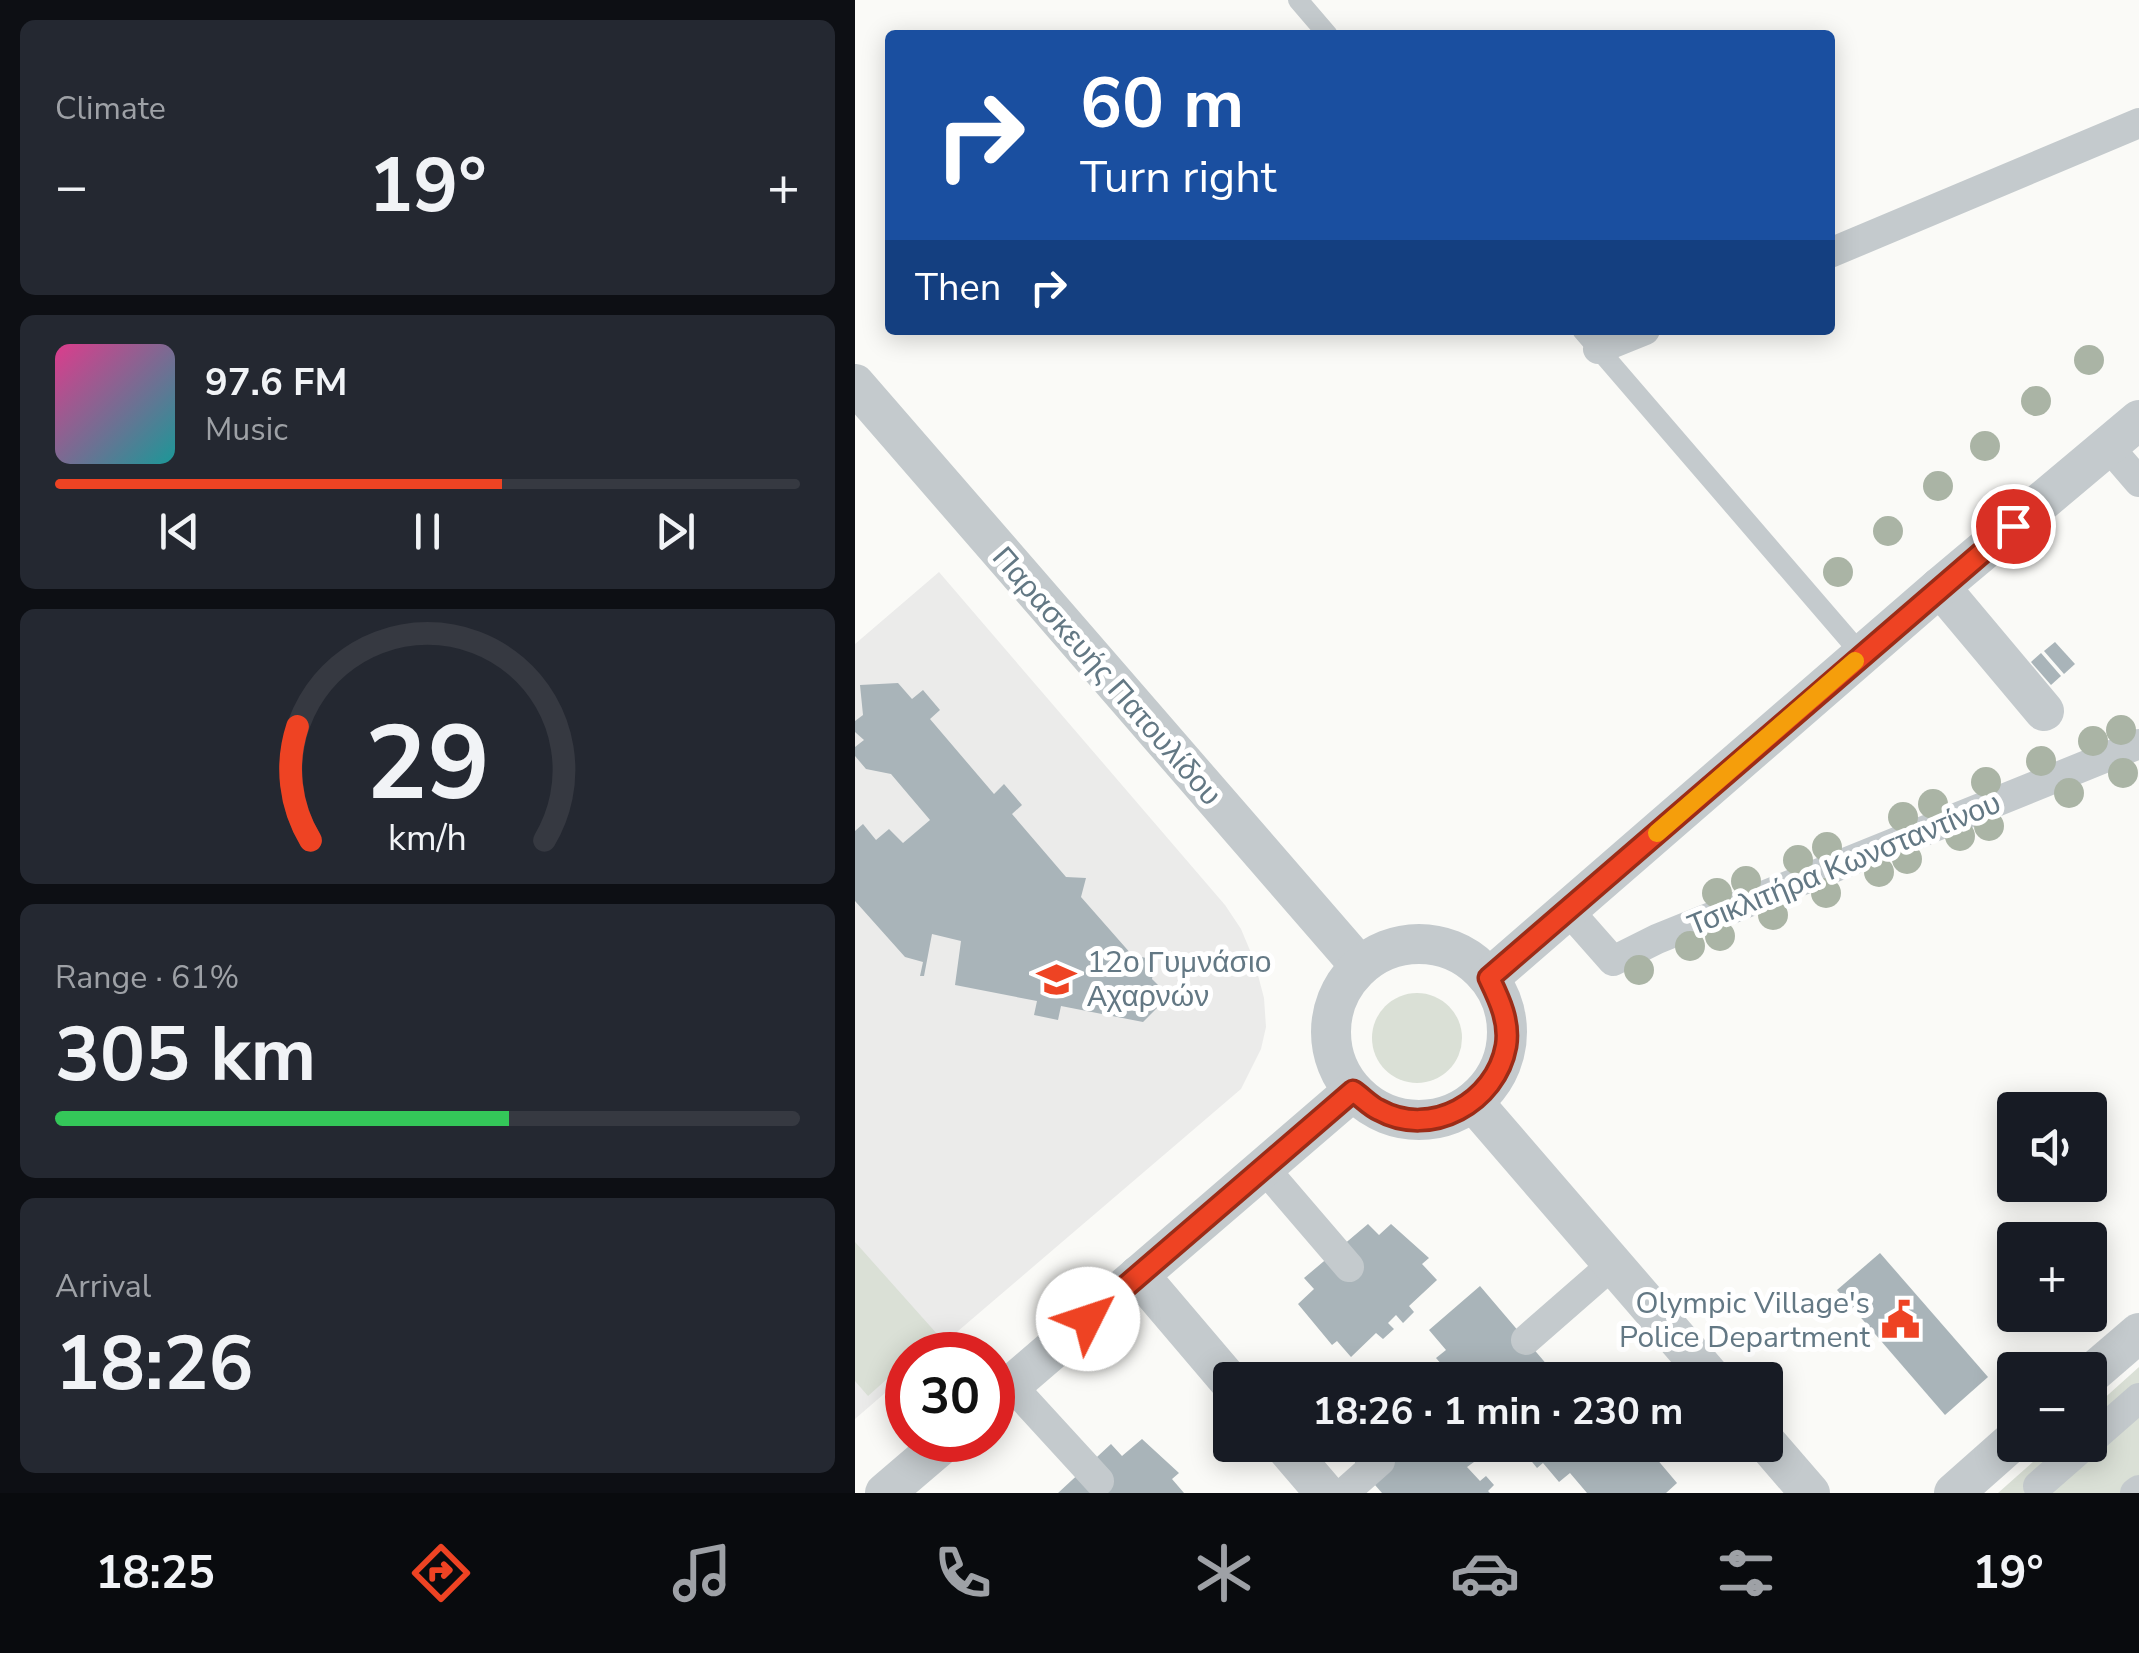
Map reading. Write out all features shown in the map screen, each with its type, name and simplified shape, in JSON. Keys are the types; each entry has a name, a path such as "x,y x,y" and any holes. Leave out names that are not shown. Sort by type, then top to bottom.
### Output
{"street":[{"path":"1835,250 2139,124"},
{"path":"1590,340 1618,335"},
{"name":"Παρασκευής Πατουλίδου","path":"855,384 1360,966"},
{"path":"1489,978 1940,586 2139,420"},
{"path":"2107,446 2139,482"},
{"path":"1940,586 2044,711"},
{"name":"Τσικλιτήρα Κωνσταντίνου","path":"1568,910 1613,961 1657,939 2139,744"},
{"path":"1412,944 1441,947 1467,958 1489,978 1504,1009 1507,1044 1496,1076 1473,1102 1444,1117 1411,1120 1380,1111 1353,1091 1338,1068 1331,1042 1333,1014 1343,988 1360,966 1384,951 1412,944"},
{"path":"1015,1382 1353,1091"},
{"path":"1473,1102 1694,1362"},
{"path":"1264,1168 1349,1267"},
{"path":"1526,1340 1613,1264"},
{"path":"1139,1275 1213,1362"},
{"path":"2107,1360 2139,1333"},
{"path":"2107,1426 2139,1398"},
{"path":"1015,1405 1099,1481"},
{"path":"1953,1493 1997,1455"},
{"path":"885,1493 921,1462"},
{"path":"1299,1462 1325,1493"},
{"path":"1344,1493 1379,1462"},
{"path":"1783,1462 1810,1493"},
{"path":"2022,1462 2041,1490 2068,1462"}],"lane":[{"path":"1298,0 1324,30"},
{"path":"1590,340 1862,656"}],"shaded area":[{"name":"12ο Γυμνάσιο Αχαρνών","path":"939,572 1225,905 1254,960 1264,998 1266,1027 1261,1049 1241,1089 957,1332 885,1332 885,1393 855,1419 855,644"},
{"path":"1417,993 1449,1006 1462,1038 1449,1070 1417,1083 1385,1070 1372,1038 1385,1006"},
{"path":"855,1242 935,1332 885,1332 885,1381 868,1396 855,1381"},
{"path":"2139,1367 2139,1493 1998,1493 2033,1462 2107,1462 2107,1396"}],"building":[{"path":"2055,642 2075,664 2064,674 2044,651"},
{"path":"2041,653 2061,676 2051,685 2031,662"},
{"path":"898,683 912,699 923,690 940,710 930,719 994,794 1004,784 1022,805 1012,814 1066,877 1086,878 1081,897 1132,955 1156,960 1152,979 1169,996 1143,1022 1061,1006 1058,1020 1034,1015 1037,1001 955,985 961,941 932,934 924,976 920,976 923,962 905,957 855,901 855,831 863,824 876,840 889,829 903,843 930,820 891,774 866,769 855,756 855,747 864,740 855,732 855,721 863,715 860,685"},
{"path":"1368,1224 1379,1235 1391,1224 1429,1258 1422,1264 1437,1280 1409,1306 1414,1312 1403,1323 1396,1315 1388,1323 1394,1329 1383,1339 1376,1333 1351,1357 1337,1341 1332,1345 1298,1304 1314,1289 1304,1278"},
{"name":"Olympic Village's Police Department","path":"1880,1253 1988,1377 1945,1415 1837,1290"},
{"path":"1480,1286 1545,1362 1439,1362 1436,1358 1446,1350 1429,1330"},
{"path":"1142,1439 1179,1473 1172,1479 1184,1493 1058,1493 1111,1444 1122,1456"},
{"path":"1355,1462 1474,1462 1467,1467 1480,1481 1486,1476 1494,1485 1490,1493 1382,1493"},
{"path":"1532,1462 1659,1462 1677,1483 1666,1493 1587,1493 1570,1473 1559,1482 1543,1463 1537,1468"}],"slow traffic":[{"path":"1657,833 1855,661"}],"place":[{"name":"12ο Γυμνάσιο Αχαρνών","path":"1057,979"},
{"name":"Olympic Village's Police Department","path":"1900,1320"}],"route":[{"path":"1088,1319 1353,1091 1380,1111 1411,1120 1444,1117 1473,1102 1496,1076 1507,1044 1504,1009 1489,978 2013,526"}]}
